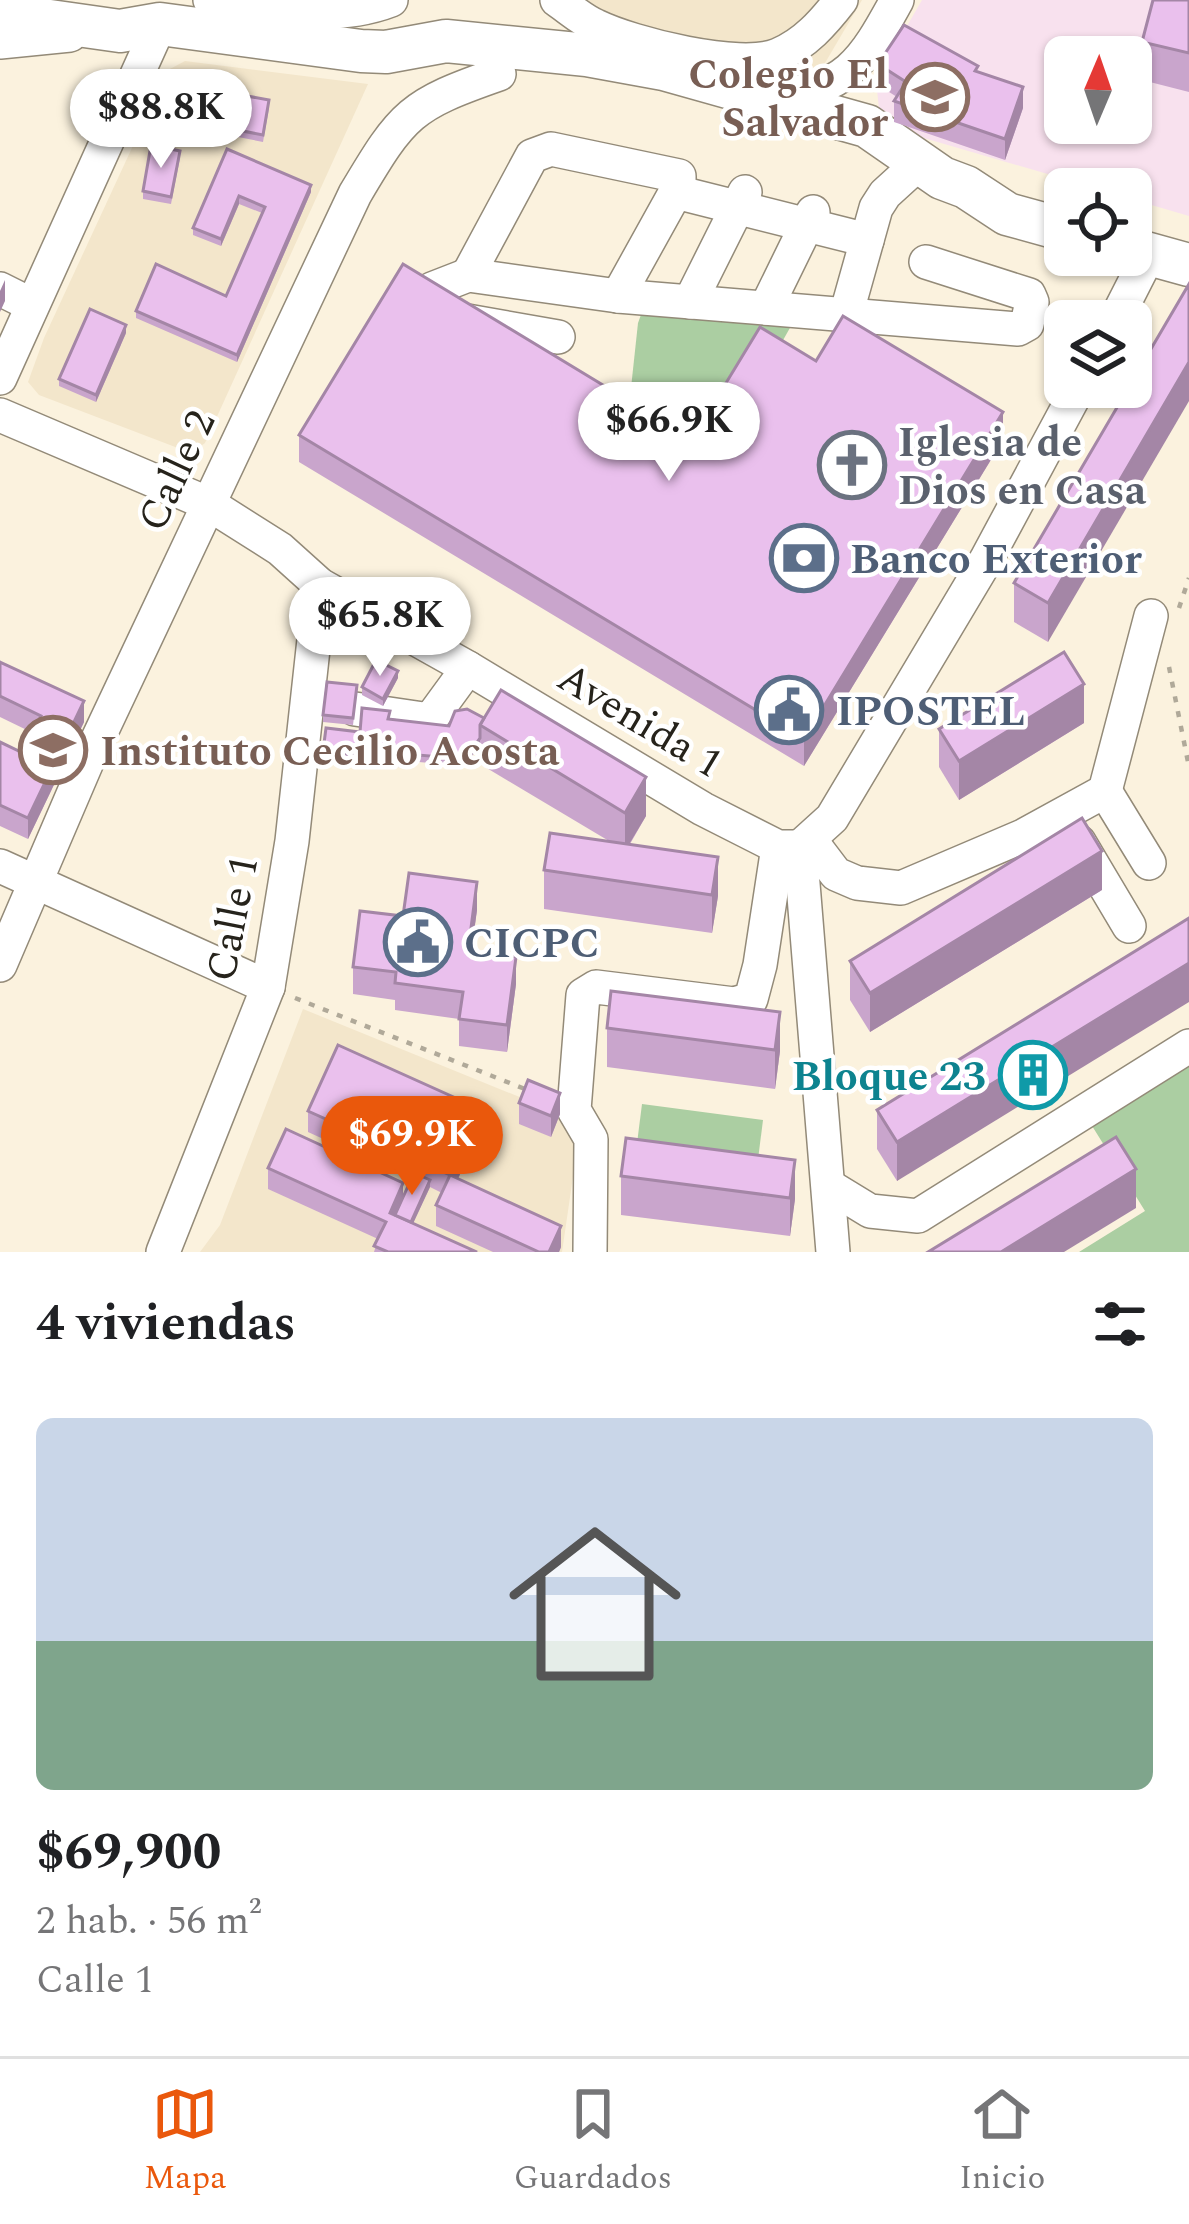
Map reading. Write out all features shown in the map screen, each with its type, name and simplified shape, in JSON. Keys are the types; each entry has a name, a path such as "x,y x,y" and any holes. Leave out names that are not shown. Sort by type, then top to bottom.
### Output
{"main road":[{"path":"0,14 132,18 386,52 443,68 583,82 657,97 859,153 895,146"},
{"path":"386,52 446,40 587,55 664,69 761,96 895,146 1007,214 1044,224"},
{"path":"966,188 1014,188 1044,196"},
{"path":"1152,246 1189,237"}],"street":[{"path":"210,0 333,13 367,10 392,0"},
{"path":"557,0 616,35 740,60 762,60 801,42 841,0"},
{"path":"846,315 885,194 895,146 863,104 870,50 883,5"},
{"path":"0,42 132,18 32,305 0,378"},
{"path":"761,96 804,93 830,84 849,74 870,50"},
{"name":"Calle 2","path":"0,965 87,762 356,194 392,133 415,110 438,95 499,74"},
{"path":"468,275 536,151 551,149 675,173 681,179 618,296"},
{"path":"676,192 742,199 867,240"},
{"path":"690,302 742,199"},
{"path":"766,308 810,218"},
{"path":"558,337 450,318 428,299 432,289 468,275 618,296 1018,329 1027,324 1029,295 926,262"},
{"path":"0,290 32,305"},
{"path":"590,1252 591,1139 574,1110 581,1002 588,991 608,987 734,1004 751,999 796,845 832,818 974,580 1068,408"},
{"name":"Avenida 1","path":"0,415 209,504 280,549 320,585 703,809 796,845 857,884 901,888 1105,791"},
{"name":"Calle 1","path":"164,1252 257,982 329,706 320,585"},
{"path":"1149,863 1105,791 1151,616"},
{"path":"329,706 430,720 468,668"},
{"path":"1065,814 1129,926"},
{"path":"796,845 833,1252"},
{"path":"0,866 257,982"},
{"name":"Calle 1","path":"139,1252 257,982"},
{"path":"829,1186 870,1211 918,1216 1189,1046"}],"path":[{"path":"1189,704 1178,706 1189,767"},
{"path":"257,982 574,1110"}],"shaded area":[{"path":"546,0 862,0 825,63 795,74"},
{"path":"922,0 1189,0 1189,216 1152,205 1152,168 1044,168 1044,173 893,129 879,109 876,80"},
{"path":"185,61 368,84 205,443 191,453 39,395 28,382 168,70"},
{"path":"303,1009 581,1122 562,1252 200,1252 220,1225"}],"green space":[{"path":"647,298 801,308 772,360 692,462 627,425 638,323"},
{"path":"1189,1056 1189,1252 1079,1252 1145,1211 1089,1121"},
{"path":"642,1104 763,1120 755,1183 634,1167"}],"building":[{"path":"1153,0 1189,0 1189,53 1152,44 1152,36 1144,36"},
{"path":"904,25 978,66 975,71 1023,87 1005,139 894,101 906,82 878,64"},
{"path":"203,88 269,100 263,135 197,122"},
{"path":"151,145 180,151 171,197 143,191"},
{"path":"227,149 311,185 237,355 136,311 156,264 226,296 265,207 239,196 221,239 193,228"},
{"path":"403,264 692,439 760,327 816,361 843,316 1003,412 804,739 299,435"},
{"path":"1189,284 1189,362 1048,603 1014,583 1117,408 1152,408 1152,347"},
{"path":"90,309 126,325 96,395 59,379"},
{"path":"1064,652 1084,684 959,761 939,729"},
{"path":"376,660 398,671 383,699 362,687"},
{"name":"Instituto Cecilio Acosta","path":"0,662 84,701 28,818 0,805 0,742 23,753 41,716 0,696"},
{"path":"327,682 357,685 353,718 323,715"},
{"path":"501,690 646,777 625,813 480,725"},
{"path":"362,708 390,711 388,719 449,726 455,711 467,709 484,718 480,738 465,759 407,754 406,761 323,751 326,728 360,732"},
{"path":"1082,818 1102,851 870,993 850,961"},
{"path":"550,833 718,857 712,895 544,870"},
{"path":"409,873 477,882 468,951 516,957 507,1025 459,1019 463,992 395,983 396,972 353,967 360,911 403,916"},
{"path":"1189,918 1189,963 897,1142 877,1110"},
{"path":"611,991 780,1012 775,1050 607,1028"},
{"path":"338,1045 480,1109 450,1175 308,1111"},
{"path":"528,1080 560,1093 551,1116 519,1103"},
{"path":"286,1129 403,1183 390,1213 477,1252 388,1252 374,1246 386,1222 268,1168"},
{"path":"1116,1137 1136,1169 1001,1252 928,1252"},
{"path":"626,1138 795,1160 790,1198 621,1176"},
{"path":"414,1173 430,1180 411,1222 395,1215"},
{"path":"450,1175 561,1226 549,1252 539,1252 436,1205"}],"place":[{"name":"Colegio El Salvador","path":"935,97"},
{"name":"Iglesia de Dios en Casa","path":"852,465"},
{"name":"Banco Exterior","path":"804,558"},
{"name":"IPOSTEL","path":"789,710"},
{"name":"Instituto Cecilio Acosta","path":"53,750"},
{"name":"CICPC","path":"418,942"},
{"name":"Bloque 23","path":"1033,1075"}]}
